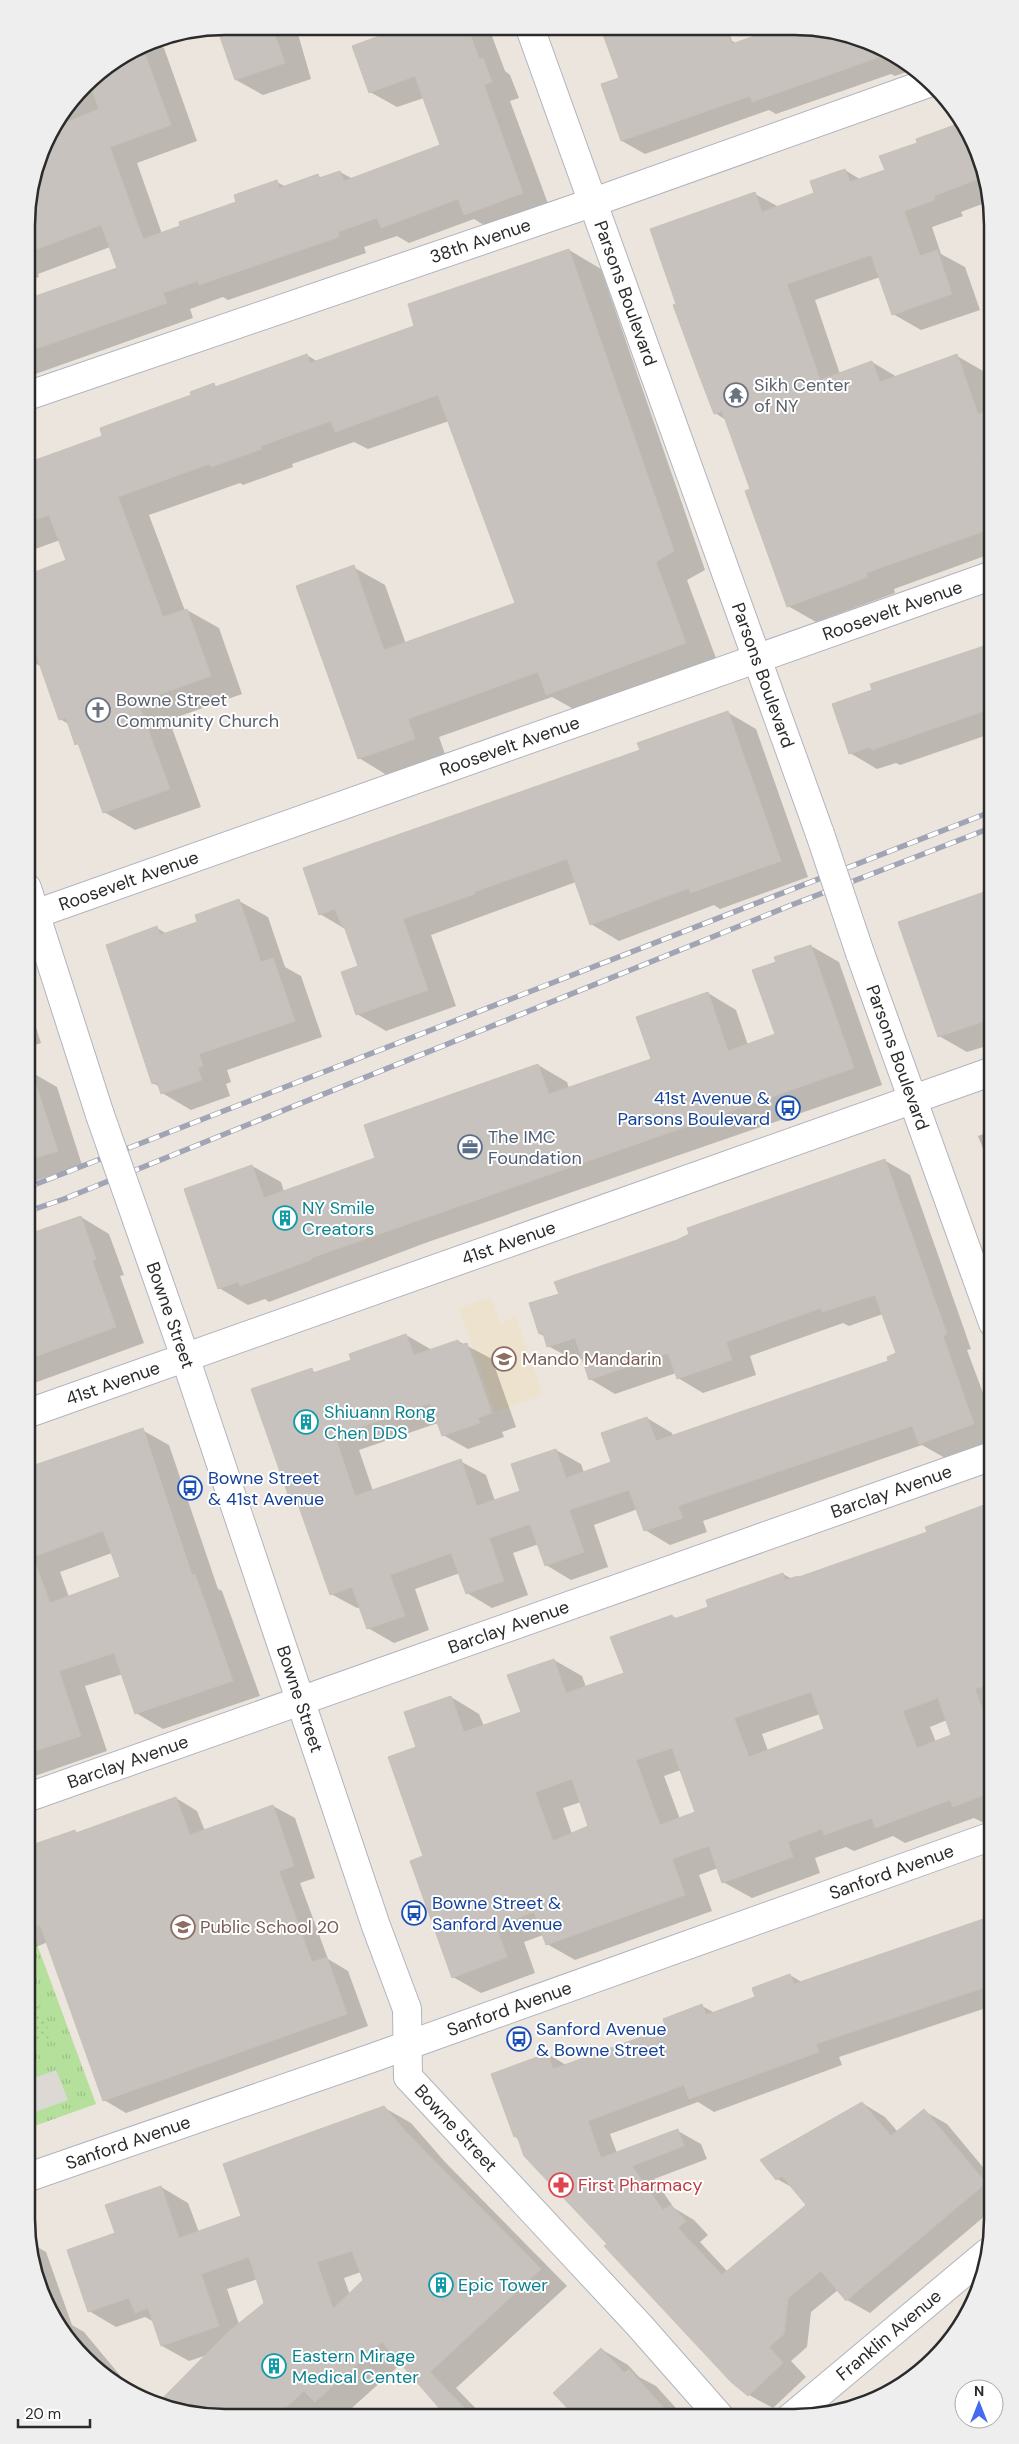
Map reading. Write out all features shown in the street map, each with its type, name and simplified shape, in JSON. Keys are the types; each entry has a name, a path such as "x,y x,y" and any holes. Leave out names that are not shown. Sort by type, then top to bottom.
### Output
{"street":[{"name":"Parsons Boulevard","path":"533,35 820,834 860,953 984,1301"},
{"name":"38th Avenue","path":"35,393 594,202 922,85"},
{"name":"Roosevelt Avenue","path":"35,914 984,579"},
{"name":"Bowne Street","path":"35,927 185,1357 376,1926 407,2009 408,2077 639,2325 713,2409"},
{"name":"41st Avenue","path":"35,1411 984,1074"},
{"name":"Barclay Avenue","path":"35,1795 984,1459"},
{"name":"Sanford Avenue","path":"35,2175 407,2045 984,1839"},
{"name":"Franklin Avenue","path":"801,2409 979,2260"}],"shaded area":[{"name":"Mando Mandarin","path":"491,1297 500,1323 516,1317 543,1395 495,1412 459,1308"},
{"path":"56,2070 68,2100 35,2112 35,2078"}],"green space":[{"path":"35,1939 96,2104 35,2126"},
{"path":"35,1995 51,2037 35,2043"}],"building":[{"path":"219,35 275,35 285,63 235,80"},
{"path":"382,35 470,35 479,59 483,58 492,82 484,85 523,193 464,215 458,199 381,228 377,218 338,232 339,237 199,285 198,281 163,293 167,303 35,349 35,296 117,268 101,225 37,249 35,243 35,212 41,176 49,152 63,126 68,124 67,122 99,109 92,90 100,82 119,67 145,53 171,125 110,147 143,239 180,226 179,222 236,202 234,195 277,180 279,188 318,174 319,178 340,171 344,181 440,145 415,76 369,93 352,46"},
{"path":"603,35 728,35 732,44 757,35 807,35 843,41 867,49 881,56 752,102 750,96 621,141 601,84 619,78"},
{"path":"956,125 970,152 978,176 978,179 934,196 935,200 904,211 920,256 937,250 952,294 892,315 871,255 787,284 820,380 872,361 880,382 957,354 978,414 984,412 984,456 982,457 984,462 984,531 866,573 868,577 787,607 745,491 750,489 722,411 714,414 673,305 676,304 650,229 755,192 762,212 814,193 810,181 845,169 850,182 885,170 879,156 917,143 916,139"},
{"path":"569,249 674,551 656,562 686,643 546,695 538,672 408,719 415,739 358,759 296,586 354,565 384,650 515,603 438,395 335,432 331,421 261,446 262,449 211,467 209,464 118,497 163,617 187,609 211,676 138,702 170,789 103,813 78,743 75,745 66,718 59,720 35,651 35,572 66,560 49,515 35,520 35,460 102,436 100,428 191,395 190,392 214,383 215,387 307,354 310,363 414,326 408,304"},
{"path":"984,646 984,711 872,750 870,747 849,754 832,704 872,690 870,684"},
{"path":"728,711 781,861 690,893 689,888 590,925 567,859 474,892 475,894 403,919 428,990 356,1015 341,972 358,966 344,926 342,926 335,909 319,915 303,868 640,750 637,743"},
{"path":"984,892 984,1021 938,1037 898,922"},
{"path":"239,899 261,962 273,958 295,1021 199,1054 203,1066 198,1068 202,1080 161,1094 157,1082 152,1084 106,945 157,926 160,935 197,922 195,915"},
{"path":"811,945 854,1068 311,1258 311,1260 240,1286 238,1282 218,1289 184,1189 252,1165 264,1198 375,1158 364,1125 538,1064 549,1094 651,1059 636,1017 708,992 728,1051 775,1034 752,970 776,962 774,957"},
{"path":"35,1082 58,1151 35,1158"},
{"path":"885,1159 947,1334 943,1336 974,1424 919,1444 912,1426 678,1506 683,1518 644,1531 629,1490 569,1510 584,1552 545,1566 530,1524 489,1538 504,1581 466,1594 451,1553 390,1575 405,1616 367,1629 352,1587 330,1595 297,1501 291,1503 251,1389 312,1368 313,1373 351,1360 349,1354 406,1334 414,1355 458,1340 460,1345 467,1343 492,1413 478,1418 480,1423 442,1436 430,1403 335,1436 355,1496 461,1459 477,1506 520,1491 511,1464 556,1449 566,1478 611,1462 601,1433 647,1417 656,1441 888,1361 887,1357 896,1353 875,1295 822,1312 821,1308 726,1342 732,1360 677,1379 668,1353 589,1380 575,1338 547,1347 543,1333 539,1334 529,1303 559,1294 554,1282 677,1240 689,1234 687,1228"},
{"path":"81,1216 96,1259 92,1260 116,1327 35,1357 35,1232"},
{"path":"143,1428 192,1575 195,1574 233,1681 135,1714 114,1653 59,1671 81,1736 35,1751 35,1562 50,1603 120,1577 103,1531 35,1556 35,1465"},
{"path":"984,1505 984,1686 975,1689 984,1714 984,1795 953,1807 950,1800 875,1828 872,1818 824,1835 822,1829 788,1842 793,1857 722,1883 709,1846 672,1859 685,1895 546,1945 534,1912 496,1926 507,1957 452,1978 410,1861 423,1856 388,1757 416,1747 404,1712 451,1696 464,1732 521,1712 507,1675 554,1659 566,1693 624,1673 610,1637 672,1615 674,1619 708,1607 706,1600 783,1573 785,1580 799,1577 927,1532 925,1527","holes":["811,1692 824,1729 749,1757 734,1718","938,1698 951,1735 917,1748 903,1711","672,1748 695,1812 660,1825 636,1760","572,1779 588,1826 553,1841 535,1792"]},
{"name":"Public School 20","path":"176,1797 190,1835 273,1805 294,1866 279,1871 312,1962 327,1957 347,2014 103,2101 40,1925 35,1927 35,1844 75,1830 76,1833"},
{"path":"984,1919 984,1988 816,2044 819,2052 689,2099 684,2085 588,2121 601,2158 678,2129 684,2146 632,2166 663,2210 671,2205 686,2221 678,2228 722,2275 806,2205 782,2176 776,2180 760,2160 862,2102 891,2136 924,2109 984,2181 984,2185 846,2301 821,2271 788,2298 784,2334 769,2347 783,2363 748,2396 731,2382 604,2246 607,2244 524,2156 517,2136 514,2137 491,2074 548,2053 553,2069 666,2028 663,2019 702,2004 706,2015 755,1997 752,1988 790,1974 794,1984"},
{"path":"384,2106 406,2132 541,2269 430,2372 465,2409 440,2409 382,2342 315,2402 304,2391 284,2409 212,2409 176,2403 162,2398 228,2332 264,2303 249,2257 201,2274 219,2326 161,2346 148,2308 135,2313 129,2298 88,2312 67,2250 115,2233 105,2205 161,2186 179,2238 241,2216 223,2164","holes":["352,2251 363,2280 333,2309 317,2262"]},
{"path":"601,2348 624,2373 629,2369 665,2409 568,2409 553,2393"}],"railway":[{"path":"35,1184 984,815"},
{"path":"35,1209 64,1199 789,906 984,830"}],"place":[{"name":"Sikh Center of NY","path":"736,395"},
{"name":"Bowne Street Community Church","path":"98,710"},
{"name":"41st Avenue & Parsons Boulevard","path":"788,1108"},
{"name":"The IMC Foundation","path":"470,1147"},
{"name":"NY Smile Creators","path":"285,1218"},
{"name":"Mando Mandarin","path":"504,1359"},
{"name":"Shiuann Rong Chen DDS","path":"306,1422"},
{"name":"Bowne Street & 41st Avenue","path":"190,1488"},
{"name":"Bowne Street & Sanford Avenue","path":"414,1913"},
{"name":"Public School 20","path":"183,1927"},
{"name":"Sanford Avenue & Bowne Street","path":"519,2039"},
{"name":"First Pharmacy","path":"561,2185"},
{"name":"Epic Tower","path":"441,2285"},
{"name":"Eastern Mirage Medical Center","path":"274,2366"}]}
